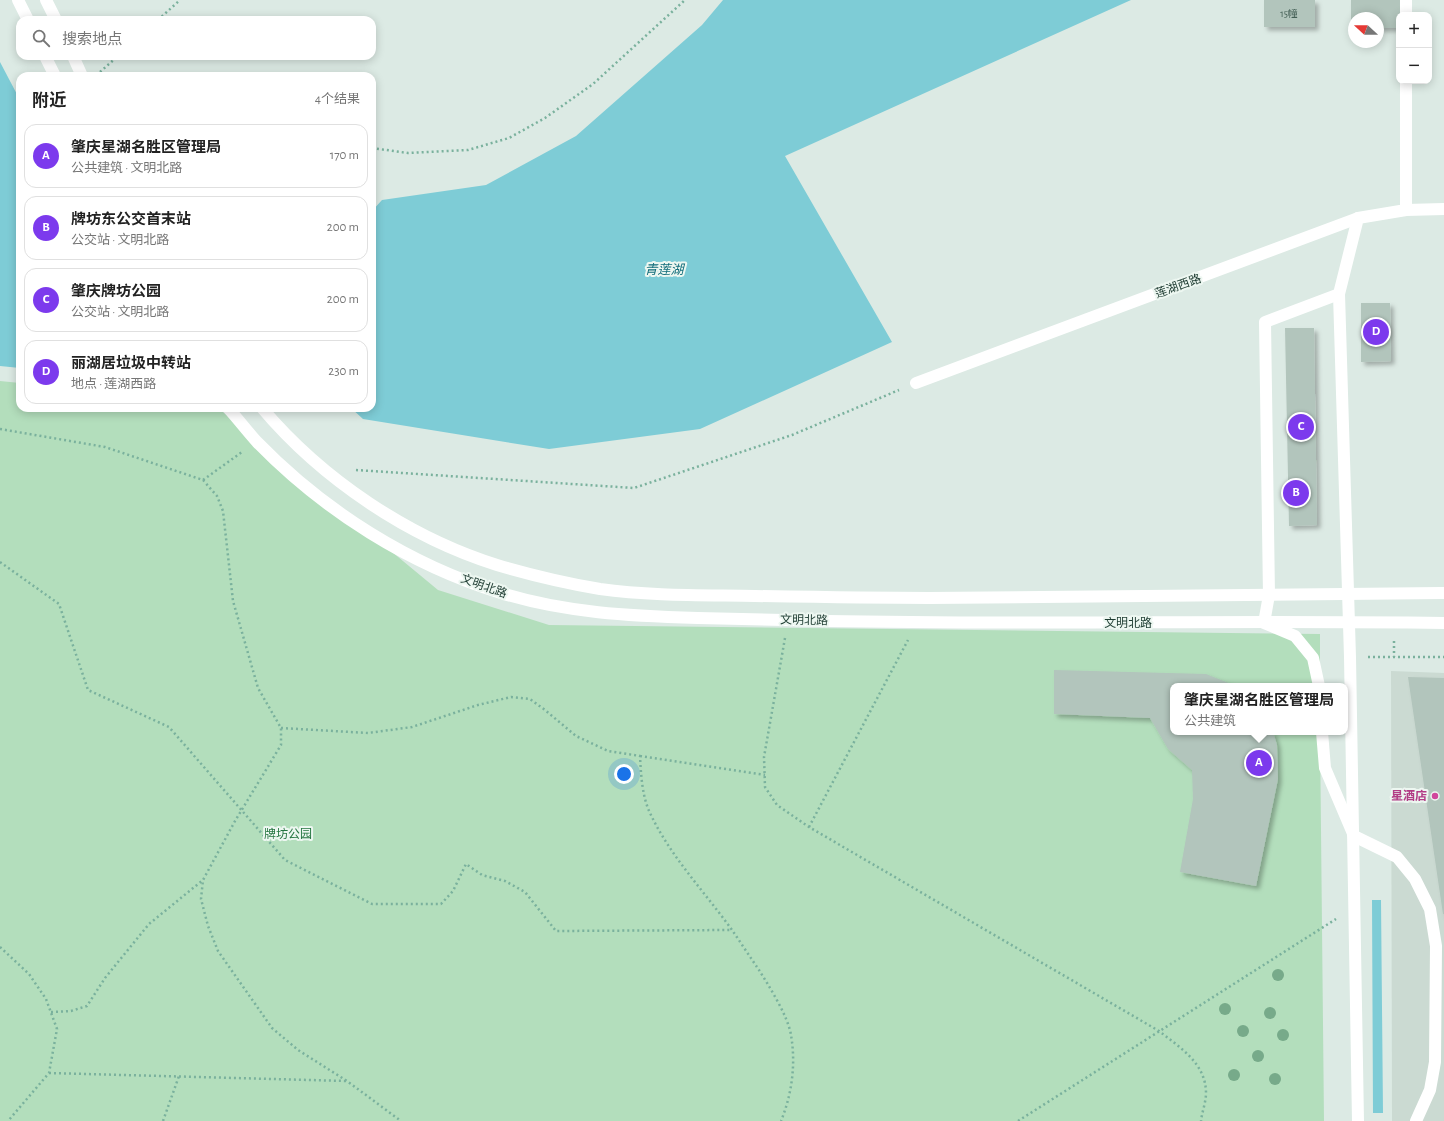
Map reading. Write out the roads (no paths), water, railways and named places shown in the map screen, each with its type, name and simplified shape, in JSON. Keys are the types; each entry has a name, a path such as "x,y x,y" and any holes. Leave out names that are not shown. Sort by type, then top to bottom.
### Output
{"street":[{"path":"18,0 26,16"},
{"path":"46,0 54,16"},
{"path":"1406,0 1406,12"},
{"path":"47,60 53,72"},
{"path":"75,60 80,72"},
{"path":"1406,84 1406,210"},
{"name":"莲湖西路","path":"916,383 1358,218 1406,210 1444,209"},
{"path":"1358,218 1339,294 1350,657 1358,1121"},
{"path":"1318,683 1313,658 1295,636 1264,623 1269,595 1265,322 1339,294"},
{"name":"文明北路","path":"231,412 257,442 294,477 331,507 372,535 416,558 500,593 543,604 584,612 649,617 916,623 1444,623"},
{"name":"文明北路","path":"266,412 300,448 354,492 386,513 426,535 494,564 532,575 586,586 651,594 860,598 1444,593"},
{"path":"1322,735 1325,768 1354,836 1397,857 1415,879 1430,909 1436,946 1435,1062 1430,1090 1416,1121"}],"water":[{"name":"青莲湖","path":"723,0 1131,0 785,156 892,342 700,429 549,449 363,419 355,412 376,412 376,207 382,200 486,185 576,136 702,25"},
{"path":"0,62 16,92 16,368 0,366"},
{"path":"1372,900 1381,900 1383,1113 1373,1113"}],"place":[{"name":"丽湖居垃圾中转站","path":"1376,332"},
{"name":"肇庆牌坊公园","path":"1301,427"},
{"name":"牌坊东公交首末站","path":"1296,493"},
{"name":"肇庆星湖名胜区管理局","path":"1259,763"},
{"name":"星酒店","path":"1435,796"}],"park label":[{"name":"牌坊公园","path":"288,834"}]}
